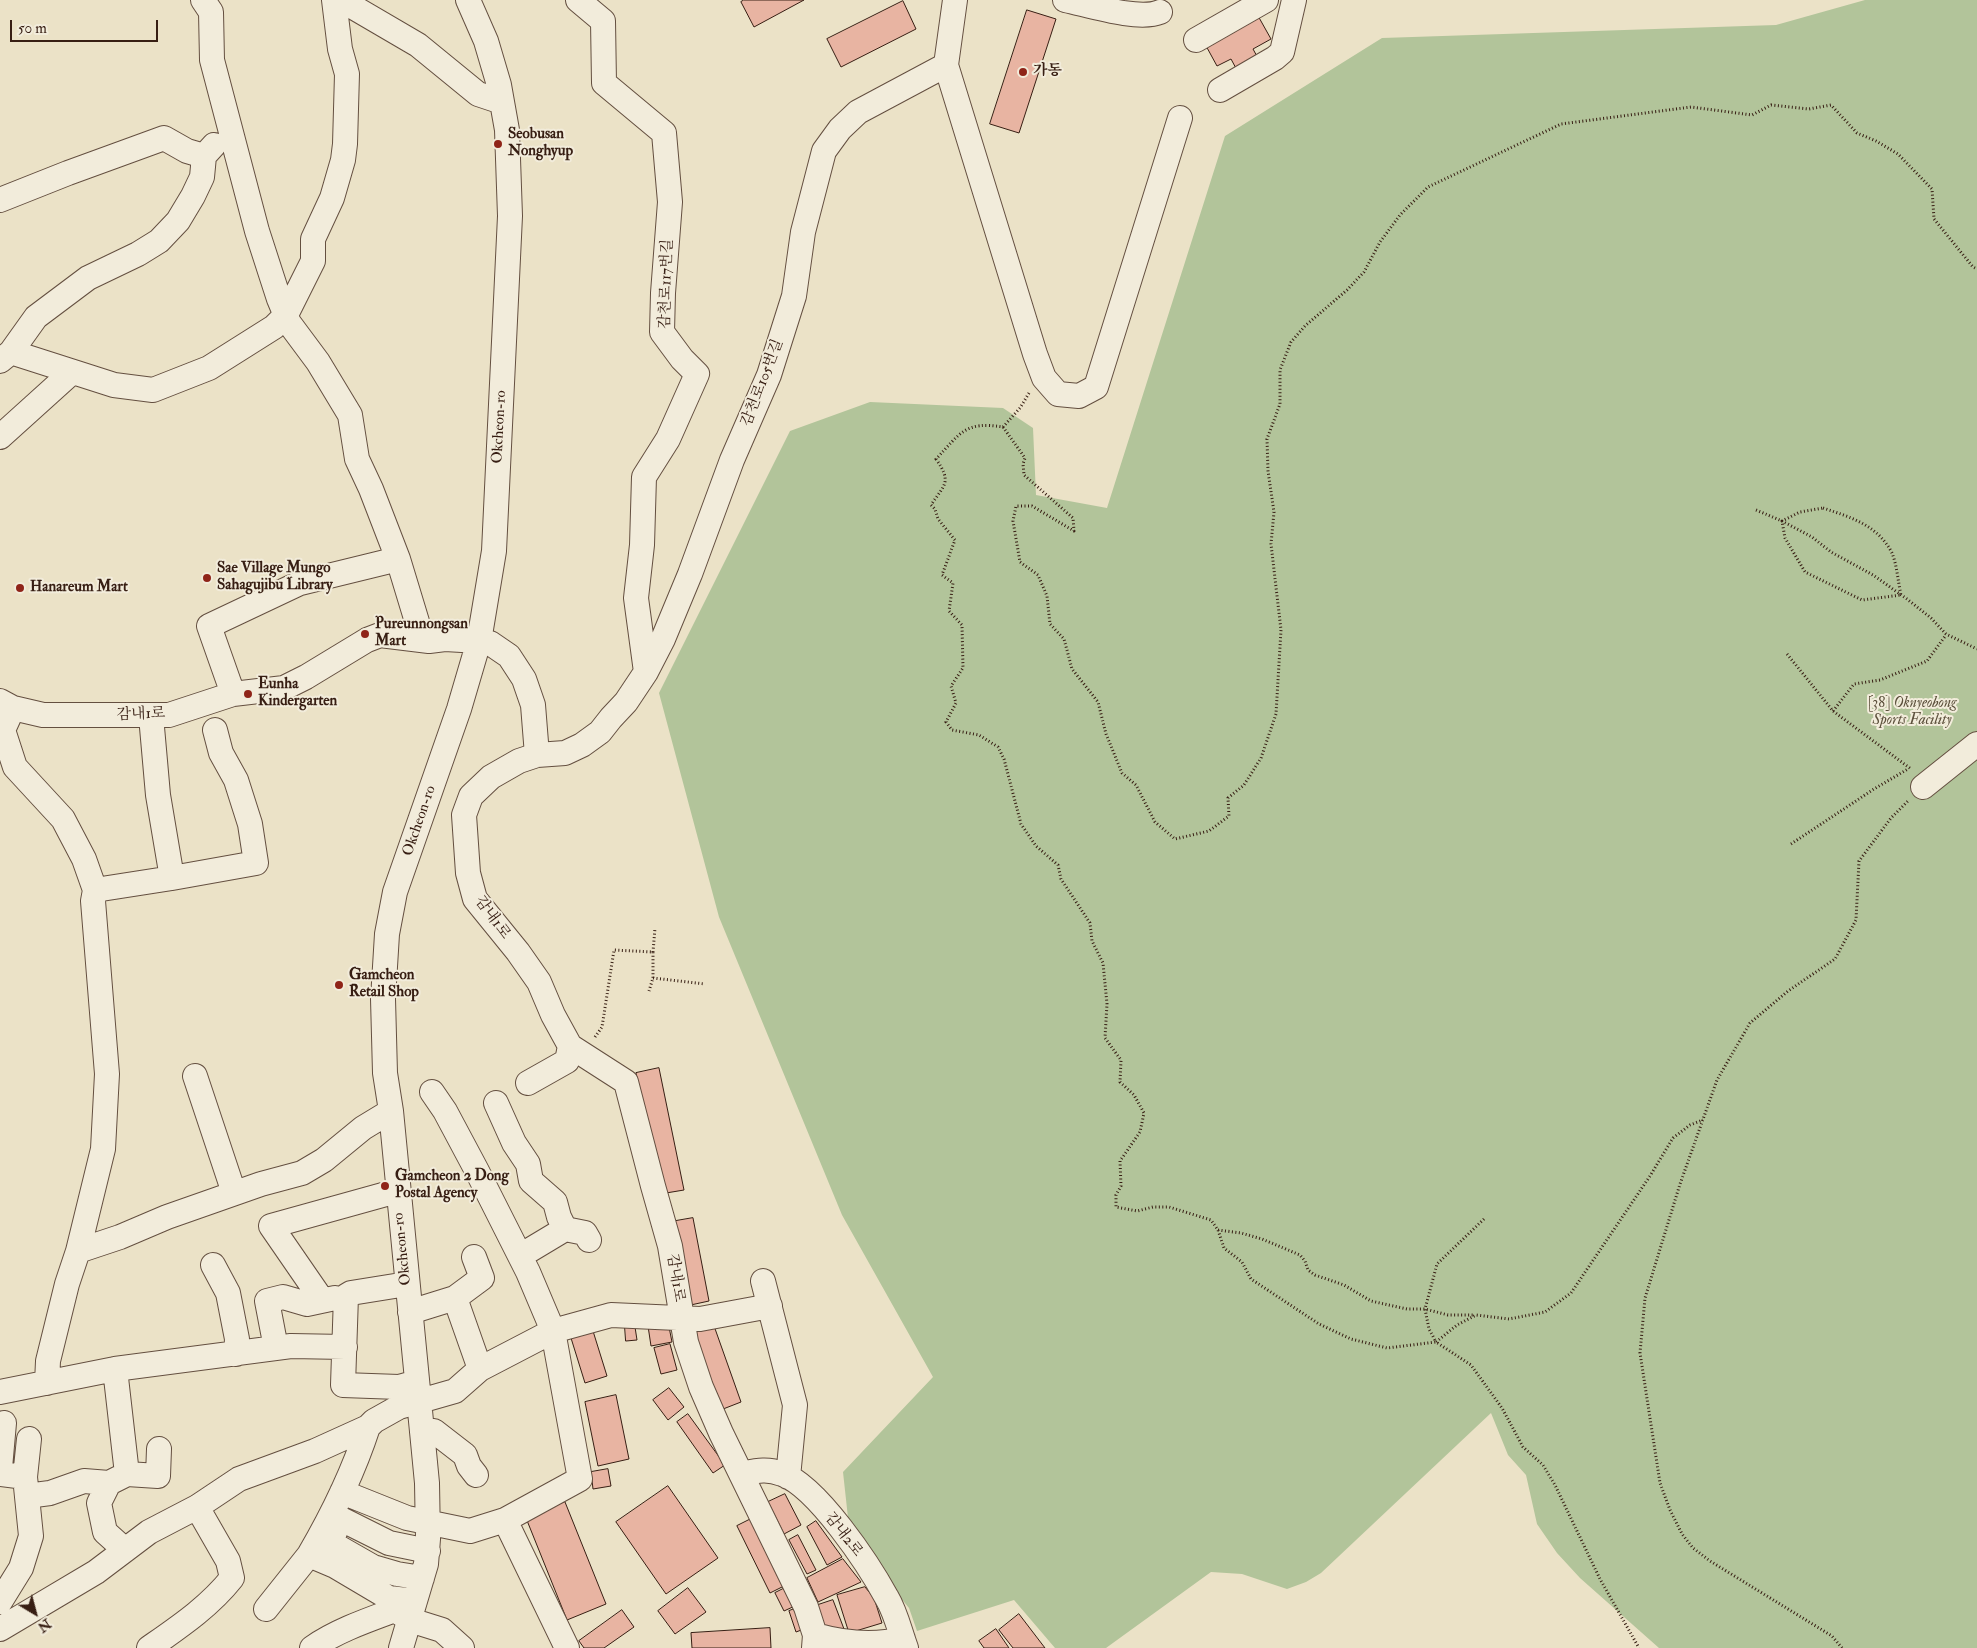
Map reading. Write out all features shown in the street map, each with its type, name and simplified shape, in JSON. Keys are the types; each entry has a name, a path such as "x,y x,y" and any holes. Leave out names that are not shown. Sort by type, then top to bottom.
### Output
{"street":[{"path":"204,0 211,12 212,60 230,131 278,299 289,323 334,387 350,415 357,460 371,489 398,559 418,625 420,640"},
{"path":"230,131 204,156 202,177 193,196 178,221 159,241 138,254 88,278 36,317 5,357 72,372 114,385 153,390 208,368 274,327 286,315 312,261 313,239 332,198 343,160 347,74 340,49 334,0"},
{"path":"341,0 418,45 478,94 502,102"},
{"name":"Okcheon-ro","path":"401,1648 428,1551 428,1523 427,1483 397,1191 391,1111 385,1073 383,999 387,934 395,892 460,709 479,640 494,551 510,216 507,130 502,102 486,41 468,0"},
{"name":"감천로117번길","path":"578,0 602,21 604,84 664,133 670,202 662,332 682,359 697,374 668,439 644,477 642,545 636,598 646,672"},
{"path":"955,0 946,65 1044,378 1058,394 1079,396 1096,387 1180,118"},
{"path":"1065,0 1149,13"},
{"path":"1196,40 1238,7 1266,0"},
{"path":"1220,90 1282,52 1294,0"},
{"name":"감천로105번길","path":"537,755 565,753 582,745 600,732 626,702 646,672 663,639 690,574 732,460 769,375 794,296 803,232 824,151 840,129 858,112 946,65"},
{"path":"0,200 164,138 187,151 204,156"},
{"path":"0,437 72,372"},
{"path":"233,694 209,626 300,583 398,559"},
{"name":"감내1로","path":"6,704 43,715 169,715 233,694 284,688 367,640 380,635 429,641 445,639 479,640 490,643 509,656 524,679 533,705 537,755 519,761 491,777 471,796 464,815 468,873 475,899 518,952 539,982 553,1016 577,1050 626,1082 670,1246 686,1342 701,1387 806,1607 815,1641"},
{"path":"6,704 3,730 15,766 63,819 84,859 95,890 93,901 94,921 106,1074 103,1149 48,1361 46,1383"},
{"path":"151,716 158,795 172,878"},
{"path":"95,890 256,863 247,815 236,780 221,753 215,730"},
{"path":"1916,778 1942,772 1977,744"},
{"path":"528,1083 567,1061 577,1050"},
{"path":"195,1076 234,1194"},
{"path":"342,1492 407,1518 470,1530 505,1520 580,1480 553,1331 520,1256 473,1162 445,1111 432,1092"},
{"path":"496,1103 514,1144 528,1164 531,1181 555,1202 559,1217 566,1229"},
{"path":"78,1251 261,1184 302,1173 324,1160 363,1128 391,1111"},
{"path":"322,1300 271,1226 397,1191"},
{"path":"520,1256 566,1229 585,1233 589,1240"},
{"path":"410,1312 444,1303 455,1298 482,1278 474,1257"},
{"path":"213,1265 228,1293 237,1339 236,1354"},
{"path":"763,1281 795,1405 788,1477"},
{"path":"276,1348 267,1301 277,1288 307,1304 407,1284"},
{"path":"346,1296 343,1385 399,1387 417,1391 455,1391 480,1369 553,1331 611,1315 700,1319 770,1306"},
{"path":"455,1298 480,1369"},
{"path":"0,1392 115,1369 291,1346 345,1347"},
{"path":"115,1369 118,1479 99,1502 105,1532 125,1550"},
{"path":"2,1624 96,1572 149,1532 197,1507 239,1479 315,1451 368,1427 374,1421 399,1407 417,1391"},
{"path":"0,1468 4,1423"},
{"path":"266,1609 308,1555 328,1523 361,1449 368,1427"},
{"path":"422,1432 434,1431 465,1455 469,1466 476,1475"},
{"path":"0,1602 21,1568 31,1536 26,1486 29,1439"},
{"path":"0,1474 26,1486 50,1493 84,1481 158,1476 159,1450"},
{"name":"감내2로","path":"741,1474 762,1469 783,1474 806,1488 841,1530 889,1599 904,1643"},
{"path":"149,1648 197,1614 220,1593 232,1578 228,1561 197,1507"},
{"path":"505,1520 567,1648"},
{"path":"328,1523 388,1543 428,1551"},
{"path":"328,1523 335,1532 331,1543 373,1567 397,1574 422,1578"},
{"path":"308,1555 335,1566 412,1611 442,1630 462,1648"},
{"path":"312,1648 320,1642 395,1610 412,1611"},
{"path":"815,1641 855,1643 894,1641 904,1643"}],"path":[{"path":"1476,1315 1457,1325 1436,1342 1387,1348 1350,1339 1319,1324 1251,1279 1242,1262 1224,1248 1218,1230 1211,1220 1169,1207 1153,1207 1137,1211 1116,1207 1116,1195 1121,1186 1120,1161 1140,1132 1144,1113 1134,1096 1120,1082 1121,1060 1105,1038 1107,1004 1103,963 1092,941 1090,923 1061,879 1058,865 1036,846 1021,824 1004,759 998,748 979,735 952,730 946,722 956,703 951,686 963,668 962,625 949,611 953,583 942,575 954,540 938,519 936,509 931,505 945,484 945,472 936,459 963,430 984,424 1003,427 1026,458 1022,464 1024,475 1073,518 1074,531 1032,506 1016,506 1013,522 1020,562 1038,575 1047,596 1050,624 1064,639 1072,669 1098,702 1106,734 1122,773 1136,785 1155,822 1175,839 1210,831 1229,816 1228,798 1244,784 1261,758 1276,714 1281,630 1271,544 1274,512 1268,470 1267,438 1280,404 1280,370 1291,342 1306,326 1348,290 1364,272 1380,242 1400,215 1428,187 1561,124 1690,107 1752,114 1771,105 1809,109 1830,105 1857,133 1876,141 1898,154 1932,189 1934,219 1973,267 1977,269"},
{"path":"1003,427 1020,408 1042,372"},
{"path":"1782,520 1800,512 1823,508 1852,518 1876,531 1892,554 1901,595"},
{"path":"1756,510 1782,520 1812,536 1831,552 1873,575 1901,595 1930,618 1946,634 1977,649"},
{"path":"1782,520 1785,538 1805,572 1862,600 1901,595"},
{"path":"1833,711 1854,684 1880,680 1927,661 1946,634"},
{"path":"1787,654 1833,711 1916,778"},
{"path":"1791,844 1874,789 1942,772"},
{"path":"1842,1648 1832,1636 1710,1561 1693,1548 1682,1534 1660,1483 1640,1353 1645,1298 1680,1184 1717,1080 1750,1023 1788,991 1835,958 1856,920 1860,861 1891,818 1916,778"},
{"path":"649,991 653,978 655,928"},
{"path":"577,1050 602,1027 614,950 653,952"},
{"path":"653,978 705,984"},
{"path":"1218,1230 1241,1233 1262,1239 1300,1255 1308,1270 1315,1275 1344,1285 1371,1301 1448,1315 1476,1315 1509,1319 1545,1312 1571,1293 1650,1176 1673,1138 1690,1125 1703,1120"},
{"path":"1484,1219 1436,1264 1425,1310 1429,1329 1436,1342 1471,1365 1502,1408 1523,1448 1544,1466 1600,1579 1639,1648"}],"green space":[{"name":"[38] Oknyeobong Sports Facility","path":"1865,0 1977,0 1977,1648 1659,1648 1580,1578 1557,1553 1537,1524 1526,1475 1508,1455 1491,1413 1321,1573 1306,1582 1287,1589 1242,1574 1211,1572 1106,1648 1055,1648 1014,1600 917,1631 909,1608 850,1536 843,1472 933,1377 842,1215 719,917 659,693 790,431 870,402 1003,408 1033,428 1036,495 1107,508 1225,136 1382,38 1776,25"}],"building":[{"path":"744,0 804,0 754,27 741,2"},
{"path":"903,1 916,29 841,67 827,39"},
{"name":"가동","path":"1027,10 1056,19 1019,133 990,124"},
{"path":"1257,14 1271,39 1253,49 1259,60 1238,72 1231,59 1217,66 1205,44"},
{"path":"659,1068 684,1190 660,1194 636,1073"},
{"path":"693,1218 709,1301 686,1306 670,1222"},
{"path":"668,1322 672,1342 651,1346 648,1326"},
{"path":"713,1323 741,1402 718,1411 690,1331"},
{"path":"625,1327 635,1327 637,1340 626,1341"},
{"path":"593,1331 607,1376 585,1383 571,1338"},
{"path":"670,1344 677,1370 661,1374 654,1348"},
{"path":"669,1388 684,1407 668,1420 653,1400"},
{"path":"616,1395 629,1459 598,1466 585,1402"},
{"path":"688,1414 725,1465 713,1473 677,1422"},
{"path":"608,1469 611,1486 593,1489 591,1472"},
{"path":"668,1486 718,1558 666,1594 616,1522"},
{"path":"785,1494 801,1525 784,1534 768,1502"},
{"path":"565,1502 606,1604 567,1620 526,1518"},
{"path":"753,1518 786,1585 770,1593 737,1526"},
{"path":"816,1521 842,1557 827,1565 807,1527"},
{"path":"798,1535 816,1570 807,1574 789,1540"},
{"path":"843,1559 861,1582 818,1602 807,1578"},
{"path":"787,1587 797,1605 784,1611 775,1593"},
{"path":"865,1587 874,1598 882,1623 849,1633 837,1595"},
{"path":"688,1588 706,1612 675,1634 658,1611"},
{"path":"833,1600 844,1629 822,1632 818,1605"},
{"path":"797,1608 804,1629 796,1632 789,1611"},
{"path":"622,1610 634,1627 604,1648 584,1648 579,1641"},
{"path":"1019,1614 1045,1648 1013,1648 999,1630"},
{"path":"770,1628 771,1648 692,1648 691,1633"},
{"path":"996,1629 1009,1648 984,1648 979,1641"}],"place":[{"name":"가동","path":"1023,72"},
{"name":"Seobusan Nonghyup","path":"498,144"},
{"name":"Sae Village Mungo Sahagujibu Library","path":"207,578"},
{"name":"Hanareum Mart","path":"20,588"},
{"name":"Pureunnongsan Mart","path":"365,634"},
{"name":"Eunha Kindergarten","path":"248,694"},
{"name":"Gamcheon Retail Shop","path":"339,985"},
{"name":"Gamcheon 2 Dong Postal Agency","path":"385,1186"}]}
